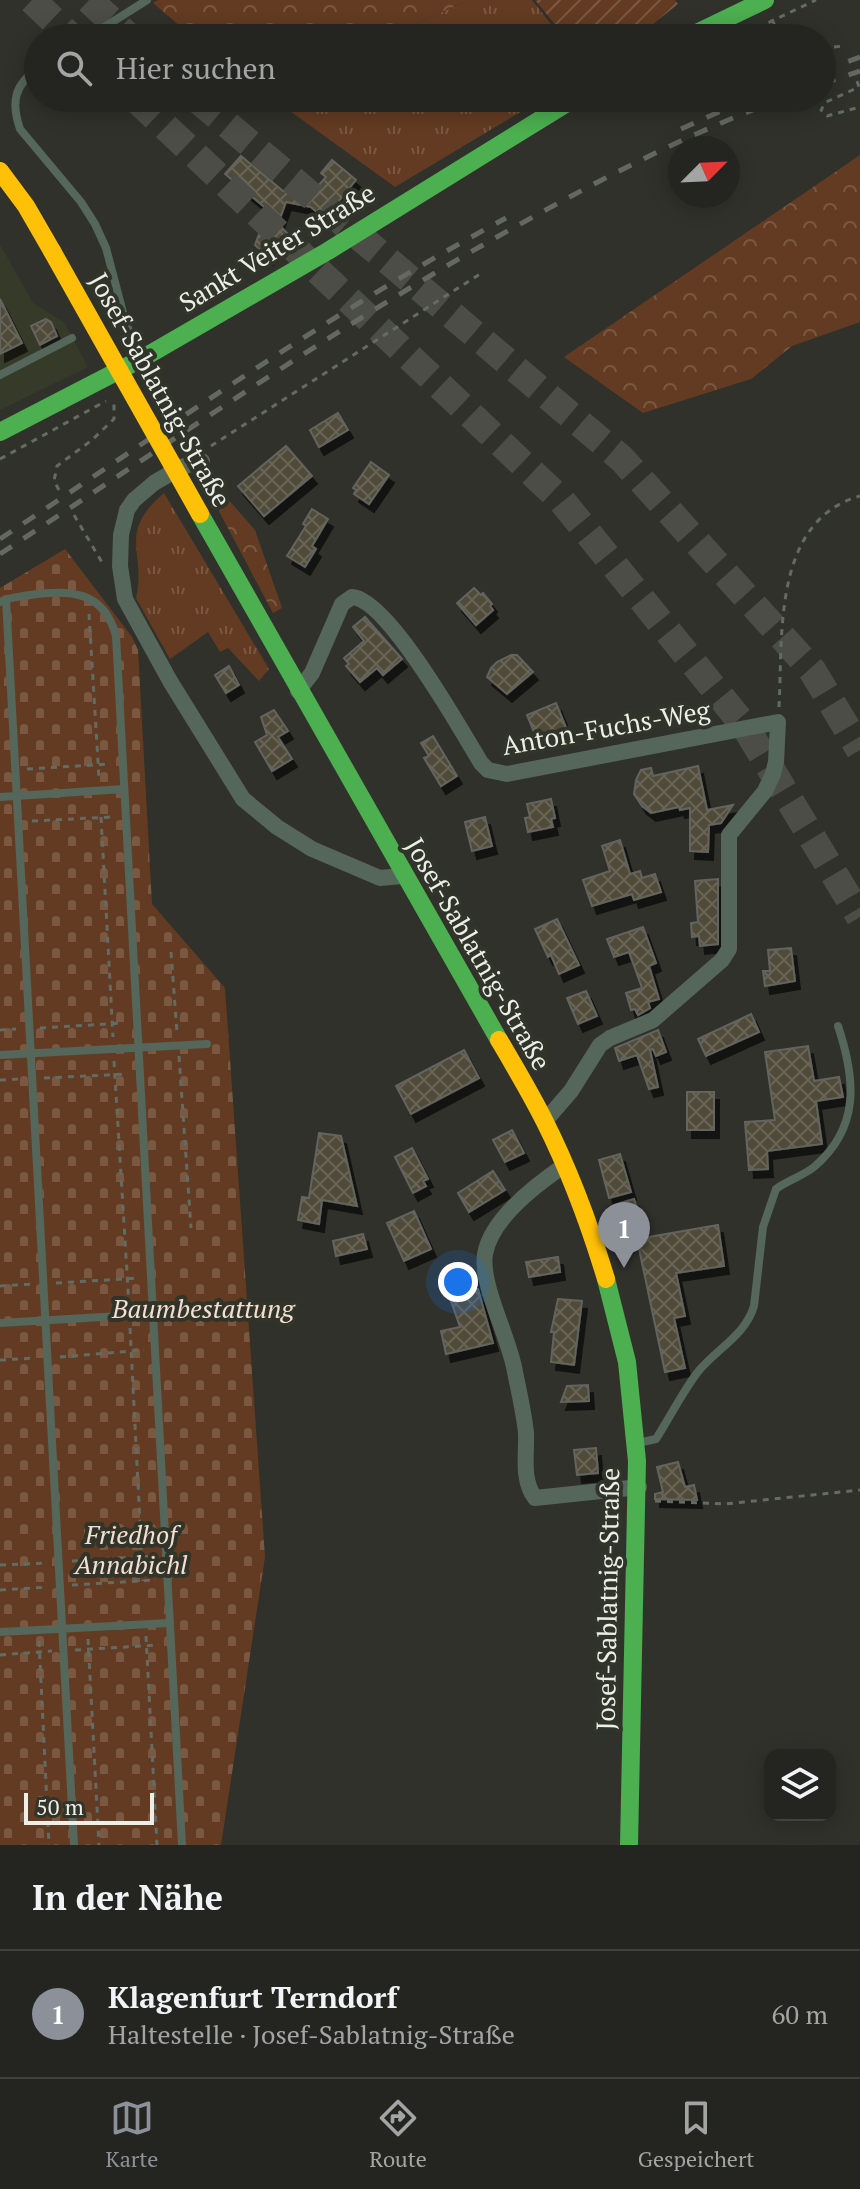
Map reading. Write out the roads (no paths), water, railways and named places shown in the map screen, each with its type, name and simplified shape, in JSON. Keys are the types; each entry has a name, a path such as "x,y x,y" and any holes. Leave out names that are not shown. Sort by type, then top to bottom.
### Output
{"main road":[{"path":"715,24 765,0"},
{"name":"Sankt Veiter Straße","path":"0,432 143,358 328,251 552,112"},
{"name":"Josef-Sablatnig-Straße","path":"0,171 26,206 52,251 298,691 545,1121 565,1165 617,1318 632,1394 637,1443 639,1494 630,1709 629,1845"}],"street":[{"path":"202,461 181,467 154,483 127,510 121,535 120,566 125,599 170,681 243,799 277,827 312,849 380,878 403,876"},
{"name":"Anton-Fuchs-Weg","path":"298,691 312,673 342,604 352,597 362,597 373,606 429,678 488,770 507,774 778,722 773,774 765,791 729,835 729,949 722,960 653,1020 600,1045 571,1091 545,1121"},
{"path":"565,1165 526,1195 500,1222 490,1238 485,1256 487,1279 514,1364 526,1430 528,1489 535,1498 639,1494"}],"lane":[{"path":"109,24 147,0"},
{"path":"24,80 18,85 15,97 15,116 20,129 81,202 95,224 106,248 126,324 143,358"},
{"path":"0,375 72,338"},
{"path":"74,1845 18,796 3,600 50,592 75,592 88,598 112,623 116,636 182,1845"},
{"path":"0,797 124,789"},
{"path":"637,1443 656,1439 698,1373 750,1318 763,1227 776,1189 811,1169 832,1151 842,1135 850,1118 852,1089 850,1062 838,1026"},
{"path":"0,1055 207,1044"},
{"path":"0,1323 154,1314"},
{"path":"0,1632 170,1623"}],"tunnel":[{"path":"32,0 57,24"},
{"path":"89,0 115,24"},
{"path":"150,112 562,501 746,728 860,917"},
{"path":"213,112 622,459 812,670 860,750"}],"railway":[{"path":"836,66 860,57"},
{"path":"836,79 860,71"},
{"path":"681,129 719,112"},
{"path":"0,554 396,296 563,200 656,153 749,112"},
{"path":"0,539 376,292 506,218"}],"place":[{"name":"Klagenfurt Terndorf","path":"624,1268"}],"park label":[{"name":"Baumbestattung","path":"203,1309"},
{"name":"Friedhof Annabichl","path":"131,1550"}]}
